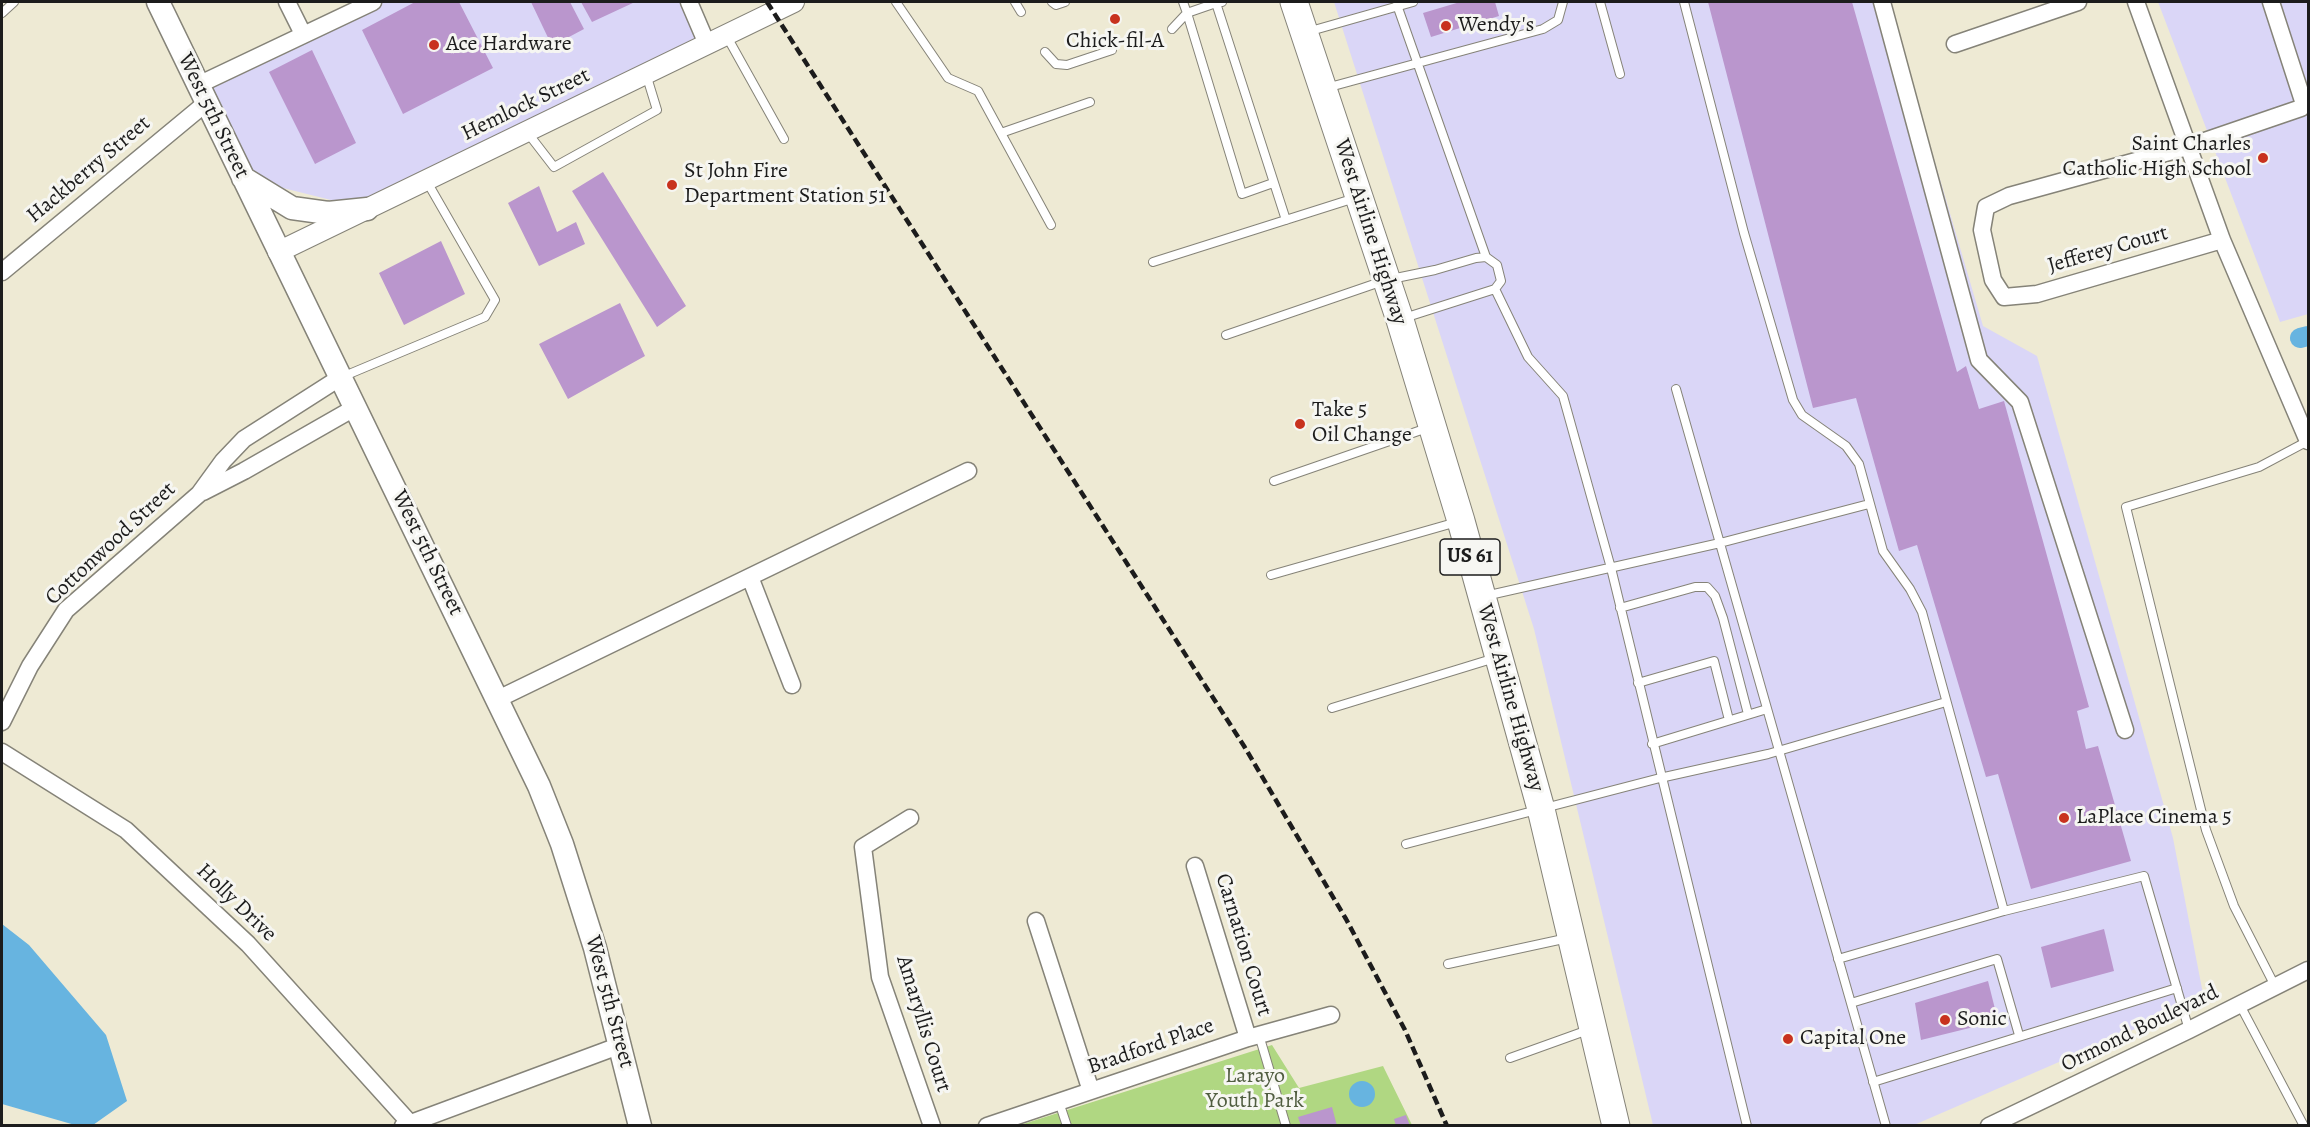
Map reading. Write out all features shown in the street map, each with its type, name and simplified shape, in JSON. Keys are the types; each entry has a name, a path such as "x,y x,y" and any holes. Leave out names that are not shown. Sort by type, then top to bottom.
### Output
{"highway":[{"name":"West Airline Highway","path":"1294,2 1400,320 1461,521 1541,809 1616,1125"}],"main road":[{"name":"West 5th Street","path":"158,2 539,786 562,844 595,948 640,1125"},
{"path":"243,178 291,208 328,213 367,209"}],"street":[{"path":"287,2 303,34"},
{"name":"Hackberry Street","path":"2,272 202,94 303,34 373,2"},
{"path":"689,2 707,44"},
{"name":"Hemlock Street","path":"278,252 794,2"},
{"path":"1882,2 1979,360 2020,402 2125,730"},
{"path":"1954,44 2079,2"},
{"path":"2136,2 2222,240 2308,441"},
{"path":"2187,147 2301,108 2304,104 2271,2"},
{"name":"Jefferey Court","path":"2187,147 2009,196 1986,207 1982,230 1993,280 2004,297 2037,294 2222,240"},
{"name":"Cottonwood Street","path":"200,494 223,460 244,439 341,377"},
{"name":"Cottonwood Street","path":"2,722 30,666 66,610 200,494 356,407"},
{"path":"498,699 968,471"},
{"path":"750,577 792,685"},
{"name":"Holly Drive","path":"2,752 126,830 248,944 406,1124 621,1045"},
{"name":"Amaryllis Court","path":"910,818 863,847 880,977 932,1125"},
{"name":"Carnation Court","path":"1195,866 1254,1037"},
{"path":"1036,921 1091,1091"},
{"name":"Ormond Boulevard","path":"1989,1125 2276,988 2308,970"},
{"name":"Bradford Place","path":"987,1125 1254,1037 1331,1015"}],"lane":[{"path":"2,13 14,2"},
{"path":"896,2 948,78 978,91 1051,225"},
{"path":"1015,2 1021,12"},
{"path":"1052,2 1056,4 1065,2"},
{"path":"1183,2 1242,194 1273,183"},
{"path":"1172,29 1187,13 1219,2 1286,220"},
{"path":"1304,33 1383,5 1413,2"},
{"path":"1323,89 1543,29 1558,20 1563,2"},
{"path":"1600,2 1620,75"},
{"path":"1684,2 1747,244 1793,400 1802,415 1846,446 1859,464 1883,551 1910,589 1922,612 2004,911"},
{"path":"1397,5 1486,257 1497,265 1501,281 1494,289 1400,320"},
{"path":"726,34 784,139"},
{"path":"1045,52 1056,64 1067,65 1113,50"},
{"path":"527,131 554,167 657,110 646,73"},
{"path":"1001,133 1090,102"},
{"path":"341,377 485,317 495,300 426,180"},
{"path":"1153,262 1359,196"},
{"path":"1226,335 1386,280 1486,257"},
{"path":"1494,289 1528,357 1563,396 1611,568 1660,778 1747,1125"},
{"path":"1676,389 1886,1125"},
{"path":"1274,480 1431,427"},
{"path":"2276,988 2234,906 2206,830 2126,507 2259,467 2308,441"},
{"path":"1481,597 1720,543 1869,504"},
{"path":"1271,575 1461,521"},
{"path":"1620,608 1695,587 1707,587 1715,596 1723,618 1748,714"},
{"path":"1332,708 1498,657"},
{"path":"1638,683 1714,661 1729,720"},
{"path":"1406,844 1660,778 1779,750 1946,702"},
{"path":"1652,744 1767,709"},
{"path":"1838,959 2004,911 2144,876 2189,1030"},
{"path":"1448,964 1571,938"},
{"path":"1851,1004 1997,959 2019,1035"},
{"path":"1873,1082 2177,988"},
{"path":"2240,1005 2304,1125"},
{"path":"1510,1058 1594,1027"},
{"path":"1254,1037 1271,1094 1286,1125"},
{"path":"1059,1102 1067,1125"}],"shaded area":[{"path":"378,2 689,2 707,44 367,209 243,178 198,85"},
{"path":"1334,2 1888,2 1983,326 2037,356 2173,838 2204,999 1914,1125 1653,1125 1534,629"},
{"name":"Saint Charles Catholic High School","path":"2158,2 2308,2 2308,314 2280,322"}],"green space":[{"name":"Larayo Youth Park","path":"1272,1045 1299,1088 1383,1066 1412,1125 1017,1126"}],"water":[{"path":"2,924 29,945 106,1035 127,1101 93,1125 75,1125 2,1104"},
{"path":"1362,1081 1371,1085 1375,1094 1371,1103 1362,1107 1353,1103 1349,1094 1353,1085"}],"building":[{"path":"415,2 459,2 493,68 403,114 362,30"},
{"path":"531,2 570,2 584,29 552,46"},
{"path":"581,2 635,2 592,22"},
{"name":"Wendy's","path":"1460,2 1495,2 1499,16 1431,37 1423,13"},
{"path":"1708,2 1852,2 1957,372 1966,366 1979,409 2004,401 2089,707 2077,711 2086,749 2098,746 2131,861 2031,889 1998,774 1986,777 1917,545 1899,551 1856,398 1813,408"},
{"path":"312,50 356,143 315,164 269,72"},
{"path":"603,172 686,306 657,327 572,191"},
{"path":"539,186 557,232 576,222 585,244 539,266 508,203"},
{"path":"441,241 465,294 404,325 379,273"},
{"path":"620,303 645,356 568,399 539,344"},
{"path":"2104,929 2114,971 2051,988 2041,947"},
{"path":"1988,981 1998,1021 1921,1040 1915,1003"},
{"path":"1332,1107 1337,1126 1301,1126 1298,1117"},
{"path":"1406,1115 1410,1126 1396,1126 1394,1119"}],"waterway":[{"path":"2300,338 2308,336"}],"railway":[{"path":"767,2 1244,746 1346,919 1405,1030 1447,1126"}],"place":[{"name":"Chick-fil-A","path":"1115,19"},
{"name":"Wendy's","path":"1446,26"},
{"name":"Ace Hardware","path":"434,45"},
{"name":"Saint Charles Catholic High School","path":"2263,158"},
{"name":"St John Fire Department Station 51","path":"672,185"},
{"name":"Take 5 Oil Change","path":"1300,424"},
{"name":"LaPlace Cinema 5","path":"2064,818"},
{"name":"Sonic","path":"1945,1020"},
{"name":"Capital One","path":"1788,1039"}]}
